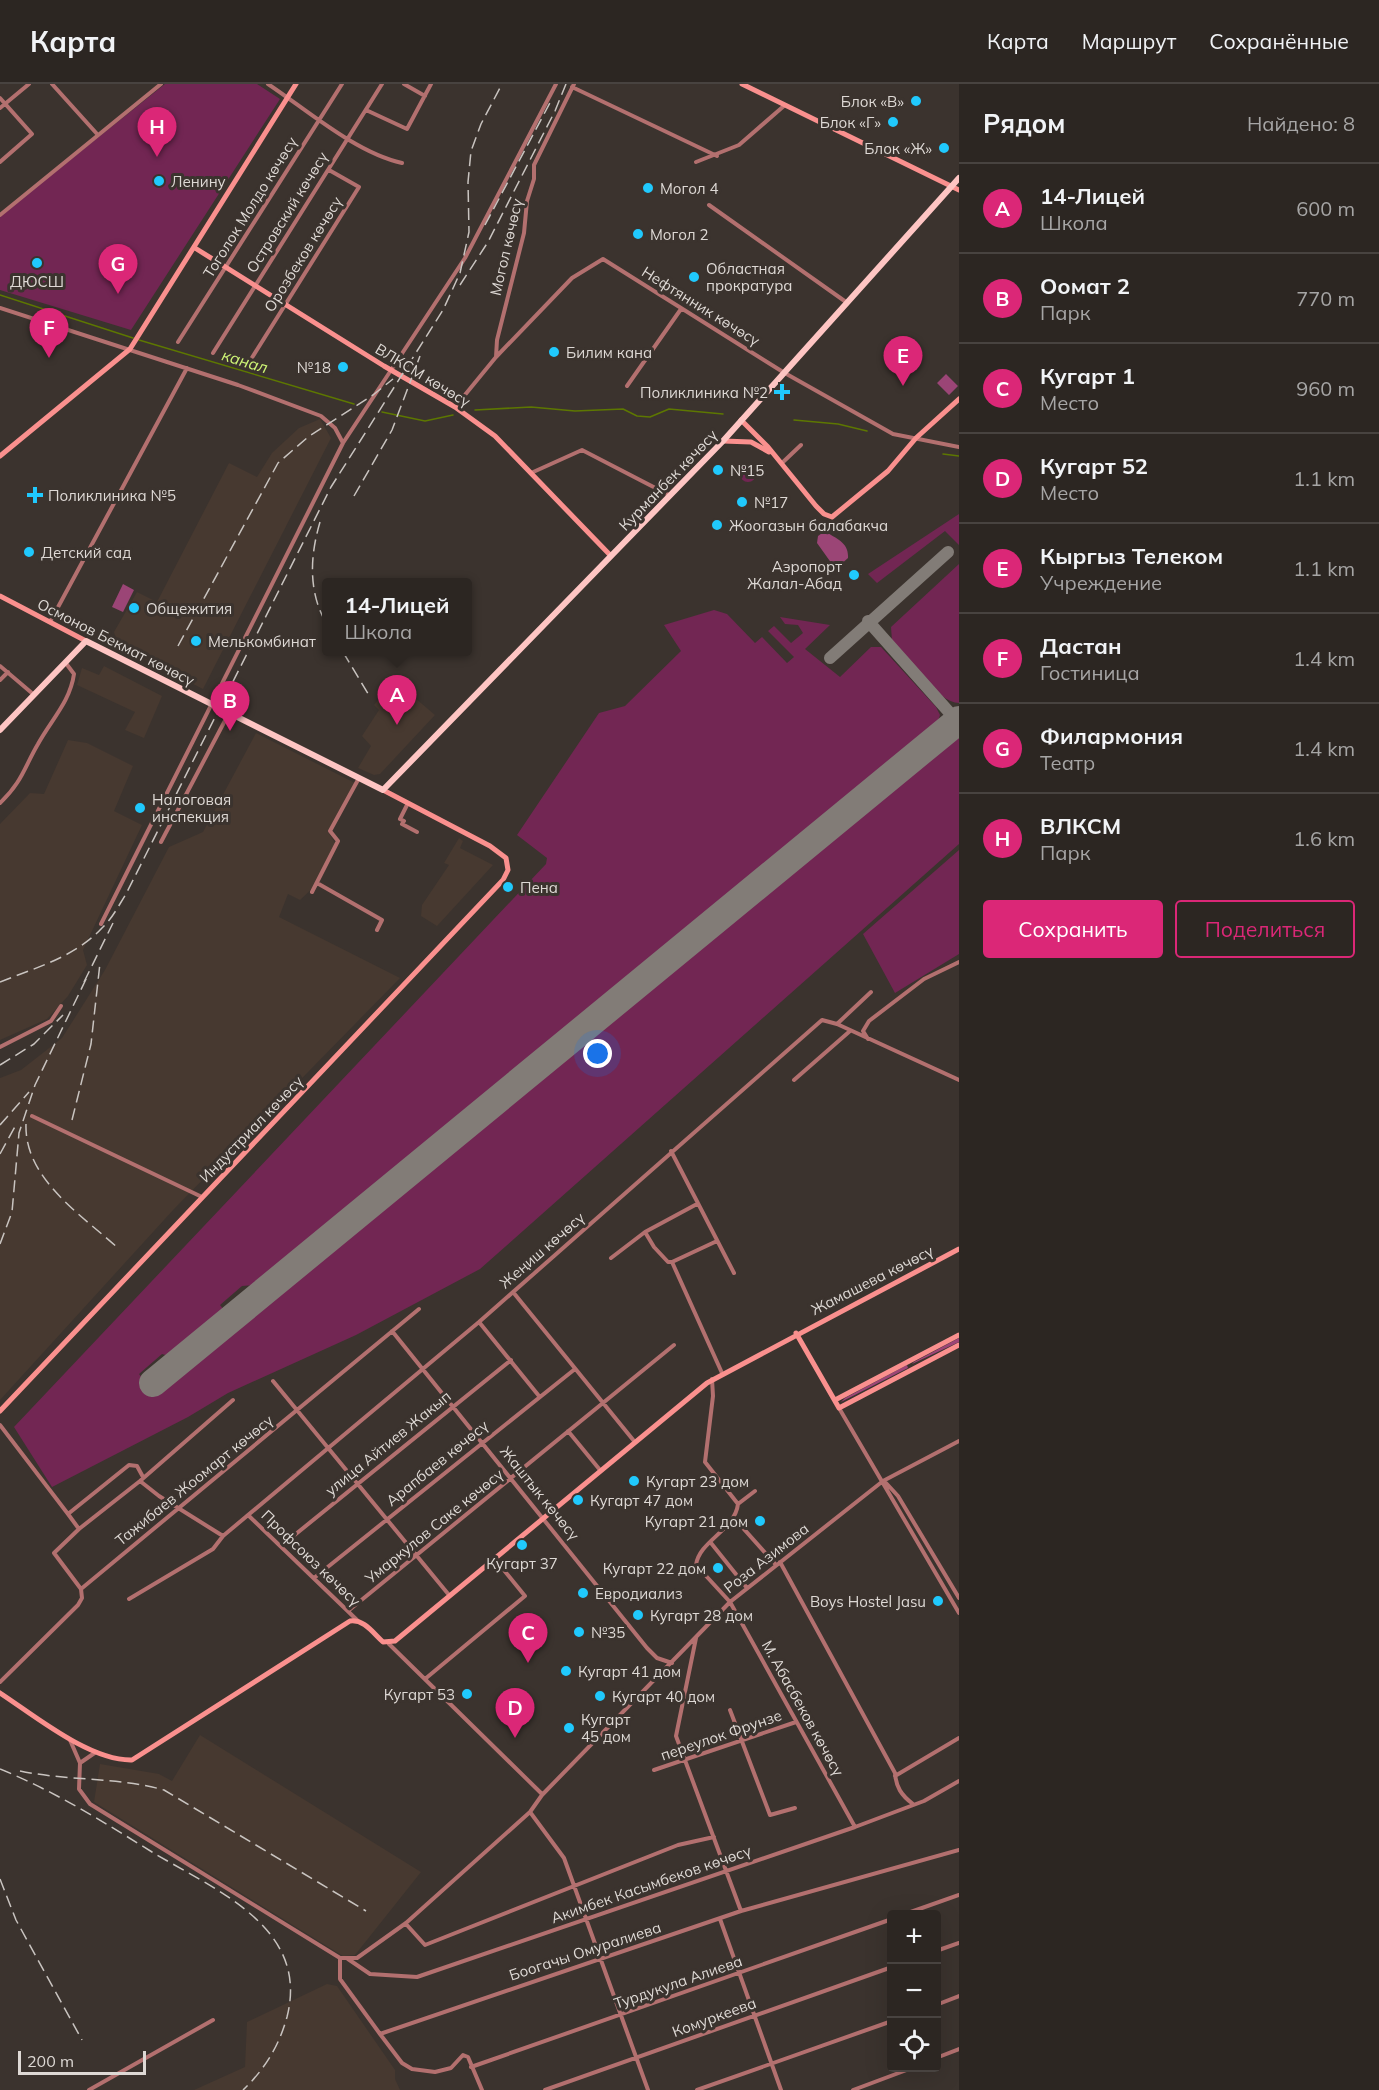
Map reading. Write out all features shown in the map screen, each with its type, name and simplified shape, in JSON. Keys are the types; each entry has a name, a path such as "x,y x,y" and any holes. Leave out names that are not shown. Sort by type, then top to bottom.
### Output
{"main road":[{"path":"0,456 130,349 296,84"},
{"path":"742,84 959,190"},
{"name":"Курманбек көчөсү","path":"383,789 723,441 959,178"},
{"name":"ВЛКСМ көчөсү","path":"195,248 455,407 495,436 611,556"},
{"path":"741,420 816,506 824,514 832,517 888,471 916,438 959,399"},
{"path":"723,441 751,442 775,457"},
{"name":"Осмонов Бекмат көчөсү","path":"0,597 383,789"},
{"path":"0,730 86,641"},
{"path":"383,789 408,803"},
{"name":"Индустриал көчөсү","path":"0,1411 493,892 508,870 506,858 490,846 408,803"},
{"name":"Жамашева көчөсү","path":"389,1644 712,1379 959,1249"},
{"path":"796,1333 839,1408 959,1345"},
{"path":"835,1400 959,1335"},
{"path":"0,1693 96,1752 116,1760 139,1758 343,1624 357,1620 383,1642 389,1644"}],"street":[{"path":"0,108 29,84"},
{"path":"52,84 98,135"},
{"path":"0,215 161,84"},
{"path":"268,84 348,138 386,159 402,163"},
{"name":"Тоголок Молдо көчөсү","path":"178,342 342,84"},
{"name":"Островский көчөсү","path":"213,353 382,84"},
{"path":"404,84 425,96"},
{"path":"366,110 407,129 431,84"},
{"path":"101,924 343,443 465,258 556,84"},
{"name":"Могол көчөсү","path":"496,357 497,340 524,233 527,201 532,192 534,165 573,85 717,156"},
{"path":"0,98 32,134 0,162"},
{"path":"696,162 717,156 739,145 786,104"},
{"name":"Орозбеков көчөсү","path":"248,364 359,187 329,170"},
{"path":"709,205 846,302"},
{"name":"Нефтянник көчөсү","path":"496,357 572,278 603,259 783,372 893,434 959,447"},
{"path":"0,308 187,368 321,416 335,428 343,443"},
{"path":"627,386 681,309"},
{"path":"455,407 496,357"},
{"path":"50,622 187,368"},
{"path":"781,464 801,445"},
{"path":"531,473 582,450 670,496"},
{"path":"0,803 24,775 38,744 68,697 74,674 65,662"},
{"path":"0,666 33,694"},
{"path":"0,680 8,672"},
{"path":"161,842 229,712"},
{"path":"312,892 338,841 330,831 359,778"},
{"path":"408,803 400,819 404,821 402,824 417,832"},
{"path":"317,883 382,920 377,930"},
{"path":"868,1040 863,1031 869,1021 924,980 959,962"},
{"path":"870,992 837,1024 959,1080"},
{"path":"0,1047 51,1021 61,1006"},
{"name":"Жеңиш көчөсү","path":"129,1599 213,1549 223,1536 479,1322 670,1151 818,1023 825,1019 837,1024"},
{"path":"794,1080 850,1030"},
{"path":"32,1116 202,1198"},
{"path":"670,1151 734,1273"},
{"path":"611,1258 645,1232 698,1203"},
{"path":"645,1232 654,1247 668,1262 717,1240"},
{"path":"672,1262 722,1373"},
{"path":"513,1292 634,1441"},
{"name":"Тажибаев Жоомарт көчөсү","path":"0,1682 78,1605 82,1598 81,1589 419,1308"},
{"path":"479,1322 539,1396"},
{"name":"Жаштык көчөсү","path":"392,1331 544,1516 647,1648 657,1658 672,1663"},
{"name":"Умаркулов Саке көчөсү","path":"348,1611 674,1345"},
{"name":"улица Айтиев Жакып","path":"280,1546 511,1360"},
{"path":"909,1361 913,1369"},
{"name":"Арапбаев көчөсү","path":"314,1578 539,1396 576,1369"},
{"path":"712,1379 713,1396 705,1462 738,1504"},
{"path":"273,1381 449,1595"},
{"path":"81,1589 54,1553 79,1529 142,1479 233,1400"},
{"path":"839,1408 959,1613"},
{"path":"0,1425 79,1529"},
{"path":"568,1431 600,1470"},
{"name":"Роза Азимова","path":"406,1923 530,1812 543,1795 730,1602 883,1481 959,1441"},
{"path":"68,1514 129,1465 137,1466 142,1479 180,1508 223,1536"},
{"path":"883,1481 898,1496 959,1598"},
{"path":"747,1588 711,1543 734,1518 738,1504 755,1491"},
{"name":"Профсоюз көчөсү","path":"248,1515 357,1620"},
{"path":"734,1518 778,1564 895,1776 895,1784 913,1804"},
{"name":"М. Абасбеков көчөсү","path":"711,1543 697,1560 696,1565 730,1602 855,1827"},
{"path":"425,1679 525,1596 494,1557"},
{"path":"696,1638 676,1736 741,1911"},
{"path":"389,1644 543,1795"},
{"path":"730,1710 770,1815 795,1808"},
{"name":"переулок Фрунзе","path":"654,1770 796,1722"},
{"path":"69,1736 80,1763 79,1789 90,1804 340,1958 348,1959 364,1954 406,1923 425,1945 574,1884 678,1845 714,1837"},
{"path":"895,1776 959,1738"},
{"path":"80,1763 96,1752"},
{"name":"Акимбек Касымбеков көчөсү","path":"348,1959 370,1974 417,1977 855,1827 959,1783"},
{"path":"530,1812 564,1858 648,2090"},
{"name":"Боогачы Омуралиева","path":"380,2034 741,1911 959,1850"},
{"path":"916,1910 959,1895"},
{"path":"720,1919 781,2090"},
{"name":"Турдукула Алиева","path":"471,2067 887,1920"},
{"path":"941,1949 959,1943"},
{"path":"340,1958 340,1979 402,2063 412,2069 435,2072 451,2068 463,2055 468,2057 482,2090"},
{"name":"Комуркеева","path":"545,2090 887,1968"},
{"path":"941,2003 959,1996"},
{"path":"89,2090 213,2020"},
{"path":"697,2090 887,2022"},
{"path":"941,2056 959,2049"},
{"path":"853,2090 899,2072"}],"shaded area":[{"path":"165,84 257,84 280,99 131,330 0,290 0,216"},
{"path":"946,374 958,386 949,395 937,383"},
{"path":"320,419 331,438 203,689 118,646 114,632 137,592 157,602 229,463 257,477 272,453 299,428"},
{"path":"748,466 754,468 756,474 754,480 748,482 742,480 740,474 742,468"},
{"path":"959,514 959,545 945,531 877,583 868,574"},
{"path":"825,531 841,542 848,553 848,558 839,566 832,564 817,543 818,536"},
{"path":"959,564 959,703 942,696 923,678 892,641 891,627"},
{"path":"123,584 134,590 123,612 112,607"},
{"path":"714,610 727,614 755,643 762,637 787,663 794,657 768,631 774,626 791,643 803,633 798,625 785,624 780,617 830,625 805,649 840,677 871,647 881,647 936,707 940,715 938,721 255,1285 242,1286 220,1305 224,1310 169,1356 162,1354 139,1374 155,1394 959,735 959,844 480,1269 356,1335 228,1393 188,1417 52,1487 14,1427 546,864 547,858 517,835 599,713 625,706 681,651 664,625"},
{"path":"104,666 162,696 144,738 125,730 135,712 77,685 82,668 99,675"},
{"path":"389,686 396,692 401,686 435,715 380,774 374,775 358,768 371,746 362,736 379,710 374,705"},
{"path":"256,733 355,783 328,832 337,846 318,883 300,900 288,894 279,917 400,978 174,1209 0,1400 0,1078 21,1070 62,1038 105,970 169,847 203,832"},
{"path":"68,740 87,743 133,766 114,811 142,825 83,950 87,965 68,996 47,1019 0,1040 0,824 30,793 44,794"},
{"path":"459,838 463,841 460,848 493,865 437,926 421,916 422,905 449,865 444,863"},
{"path":"959,850 959,954 895,993 863,934"},
{"path":"959,1338 959,1342 912,1364 914,1362"},
{"path":"907,1365 908,1368 841,1402 845,1398"},
{"path":"200,1735 421,1872 355,1955 343,1956 94,1802 100,1764 159,1774 172,1781"},
{"path":"327,1984 337,1986 395,2070 395,2079 400,2090 194,2090 245,2067 247,2022"}],"waterway":[{"name":"канал","path":"0,295 133,338"},
{"name":"канал","path":"139,340 354,404"},
{"path":"475,410 531,407 575,411 623,409 637,416 650,417 669,409 723,414"},
{"path":"382,412 425,421 453,415"},
{"path":"794,420 838,424 867,431"},
{"path":"943,454 959,456"}],"taxiway":[{"path":"830,658 948,552"},
{"path":"868,621 957,721"}],"runway":[{"path":"153,1383 959,720"}],"railway":[{"path":"0,982 54,961 80,947 106,924 126,894 331,487 443,310 460,273 469,232 468,182 471,151 481,124 502,84"},
{"path":"460,285 488,242 555,111 566,84"},
{"path":"485,225 552,99"},
{"path":"354,496 392,430 420,356"},
{"path":"178,646 278,463 308,437 373,395 393,379"},
{"path":"320,522 314,548 312,573 316,598 322,615"},
{"path":"345,656 370,697"},
{"path":"84,982 113,923"},
{"path":"72,1120 91,1044 100,963"},
{"path":"0,1244 12,1212 19,1133 35,1085 88,975"},
{"path":"0,1065 34,1044 63,1015"},
{"path":"0,1125 29,1092"},
{"path":"0,1154 17,1123"},
{"path":"26,1124 28,1144 45,1179 58,1195 119,1249"},
{"path":"0,1769 78,1807 203,1881 252,1915 271,1935 284,1959 290,1986 287,2017 270,2057 243,2090"},
{"path":"20,1771 129,1783 164,1790 366,1911"},
{"path":"0,1879 16,1920 82,2040"}],"place":[{"name":"Блок «В»","path":"916,101"},
{"name":"Блок «Г»","path":"893,122"},
{"name":"Блок «Ж»","path":"944,148"},
{"name":"ВЛКСМ","path":"157,157"},
{"name":"Ленину","path":"159,181"},
{"name":"Могол 4","path":"648,188"},
{"name":"Могол 2","path":"638,234"},
{"name":"ДЮСШ","path":"37,263"},
{"name":"Областная прократура","path":"694,277"},
{"name":"Филармония","path":"118,294"},
{"name":"Билим кана","path":"554,352"},
{"name":"Дастан","path":"49,358"},
{"name":"№18","path":"343,367"},
{"name":"Кыргыз Телеком","path":"903,386"},
{"name":"Поликлиника №2","path":"782,392"},
{"name":"№15","path":"718,470"},
{"name":"Поликлиника №5","path":"35,495"},
{"name":"№17","path":"742,502"},
{"name":"Жоогазын балабакча","path":"717,525"},
{"name":"Детский сад","path":"29,552"},
{"name":"Аэропорт Жалал-Абад","path":"854,575"},
{"name":"Общежития","path":"134,608"},
{"name":"Мелькомбинат","path":"196,641"},
{"name":"14-Лицей","path":"397,725"},
{"name":"Оомат 2","path":"230,731"},
{"name":"Налоговая инспекция","path":"140,808"},
{"name":"Пена","path":"508,887"},
{"name":"Кугарт 23 дом","path":"634,1481"},
{"name":"Кугарт 47 дом","path":"578,1500"},
{"name":"Кугарт 21 дом","path":"760,1521"},
{"name":"Кугарт 37","path":"522,1545"},
{"name":"Кугарт 22 дом","path":"718,1568"},
{"name":"Евродиализ","path":"583,1593"},
{"name":"Boys Hostel Jasu","path":"938,1601"},
{"name":"Кугарт 28 дом","path":"638,1615"},
{"name":"№35","path":"579,1632"},
{"name":"Кугарт 1","path":"528,1663"},
{"name":"Кугарт 41 дом","path":"566,1671"},
{"name":"Кугарт 53","path":"467,1694"},
{"name":"Кугарт 40 дом","path":"600,1696"},
{"name":"Кугарт 45 дом","path":"569,1728"},
{"name":"Кугарт 52","path":"515,1738"}]}
